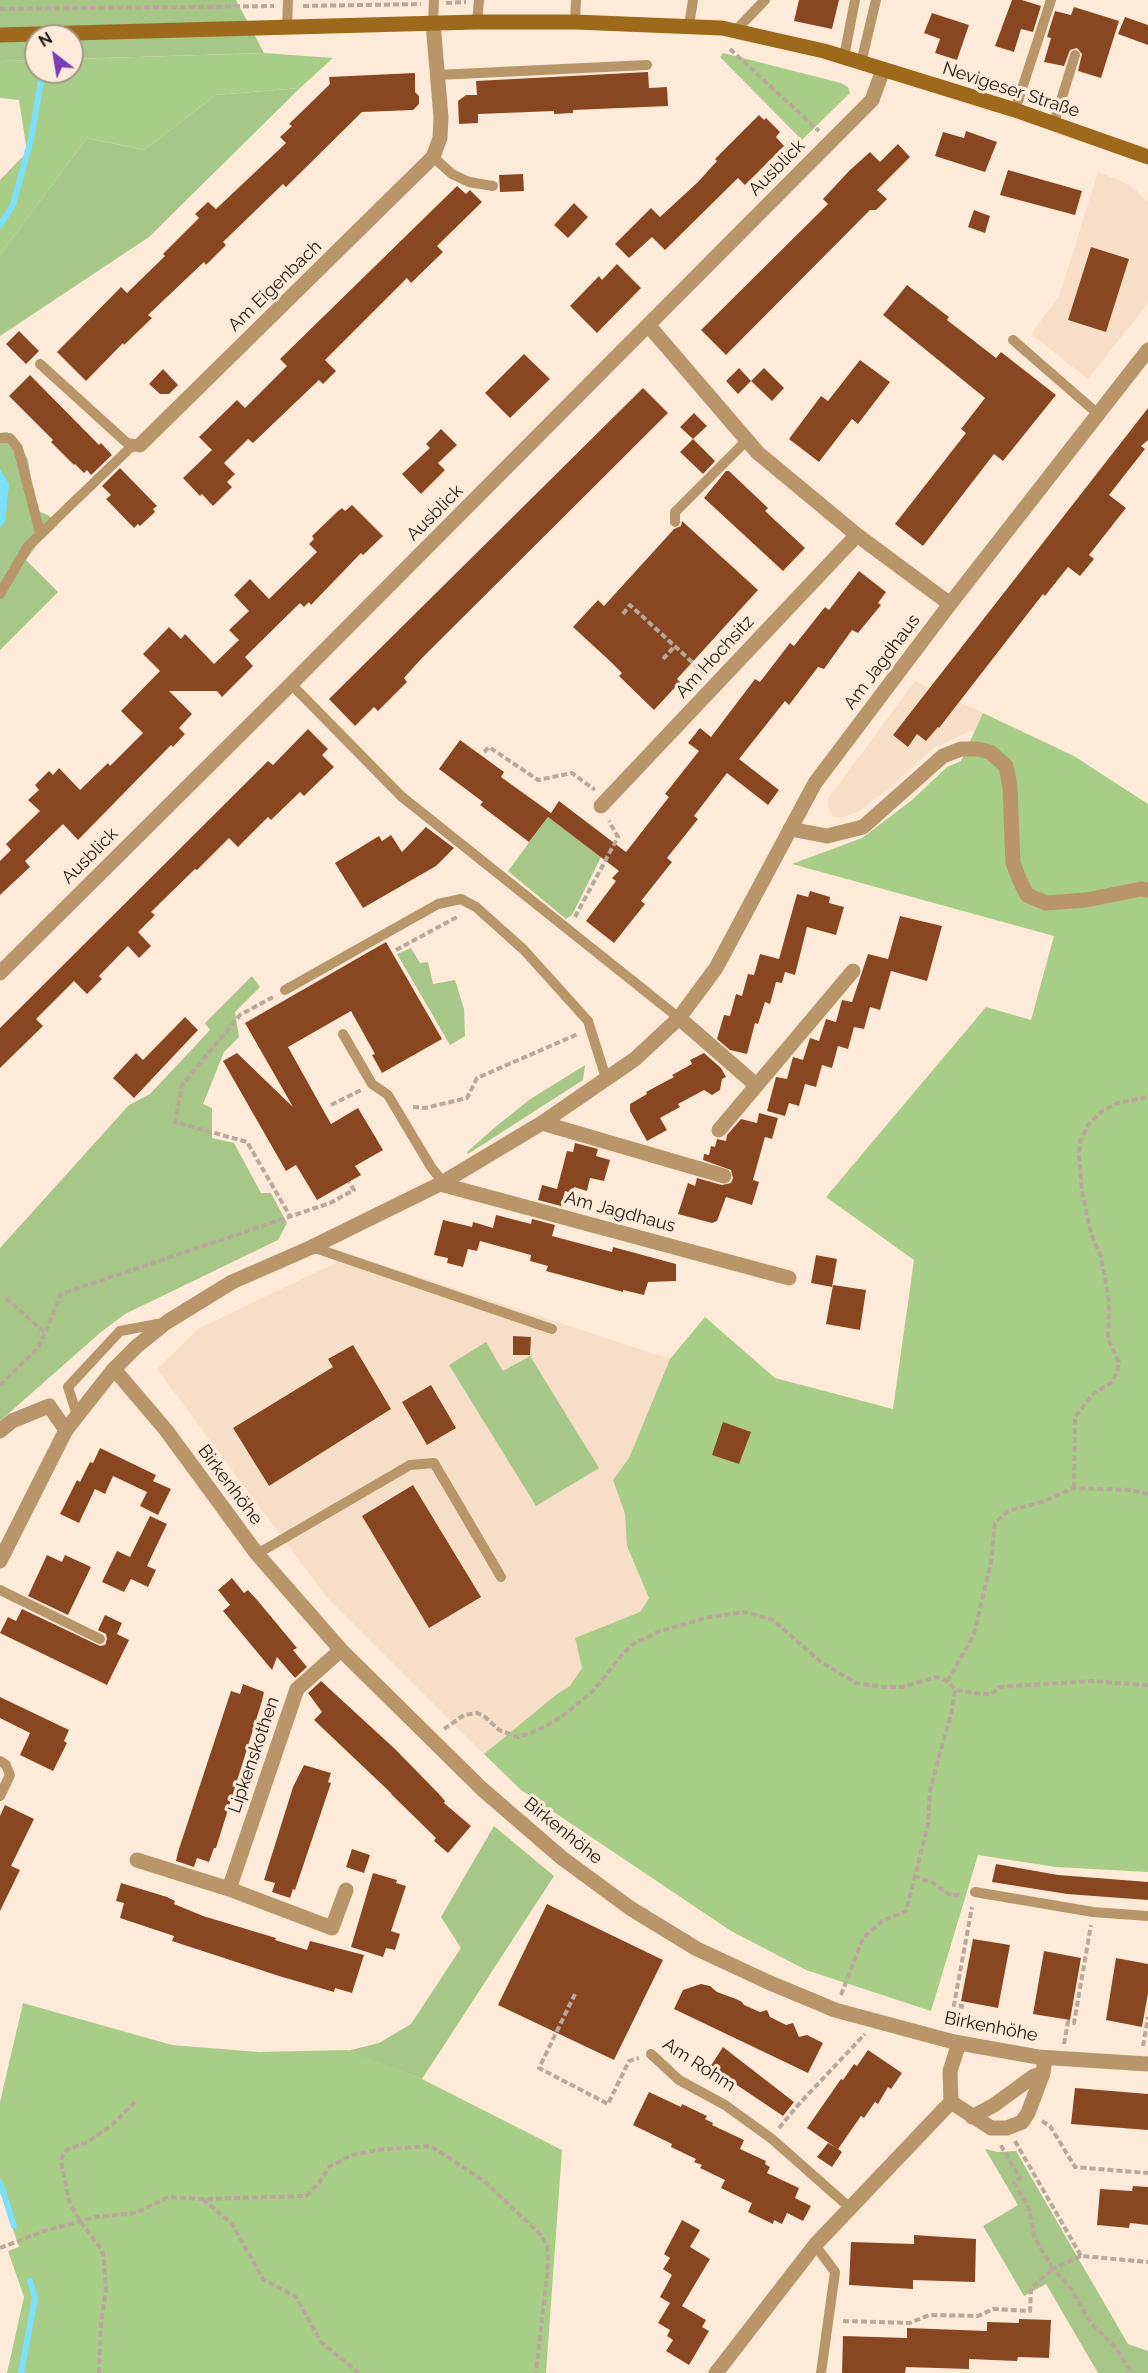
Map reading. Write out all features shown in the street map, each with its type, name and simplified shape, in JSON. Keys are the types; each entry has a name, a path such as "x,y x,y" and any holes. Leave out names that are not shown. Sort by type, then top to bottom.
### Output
{"main road":[{"name":"Nevigeser Straße","path":"0,35 477,22 575,22 729,29 844,57 1015,110 1146,159"}],"street":[{"path":"433,23 441,117 440,138 433,157"},
{"name":"Ausblick","path":"0,973 831,142 872,100 883,70"},
{"name":"Am Eigenbach","path":"140,445 433,157"},
{"path":"649,326 758,453 857,535 950,604"},
{"name":"Am Jagdhaus","path":"77,1415 114,1369 137,1346 167,1322 232,1282 442,1183 542,1123 635,1059 679,1018 716,968 815,783 950,604 1148,350"},
{"name":"Am Hochsitz","path":"604,802 857,535"},
{"path":"789,830 827,836 863,826 943,756 961,749 977,748 990,752 1006,766 1011,787 1014,863 1027,895 1046,903 1086,900 1113,893 1148,890"},
{"path":"719,1131 853,971"},
{"path":"679,1018 756,1085"},
{"path":"542,1123 724,1176"},
{"name":"Am Jagdhaus","path":"442,1183 789,1278"},
{"name":"Birkenhöhe","path":"114,1369 165,1430 257,1554 341,1650 482,1789 562,1858 630,1908 697,1949 836,2010 1044,2065 1061,2059 1144,2064"},
{"path":"0,1431 12,1421 49,1406 66,1430"},
{"path":"0,1561 66,1430 77,1415"},
{"name":"Lipkenskothen","path":"229,1889 297,1689 341,1650"},
{"path":"136,1860 229,1889 332,1928 346,1890"},
{"path":"716,2373 815,2245 951,2102 950,2071 957,2042"},
{"path":"951,2102 991,2128 1007,2128 1022,2122 1028,2113 1044,2065"},
{"path":"972,2117 994,2105 1034,2076 1044,2065"}],"lane":[{"path":"575,22 576,0"},
{"path":"689,26 693,0"},
{"path":"729,29 765,0"},
{"path":"844,57 855,0"},
{"path":"861,63 876,0"},
{"path":"1015,110 1051,0"},
{"path":"477,22 479,1"},
{"path":"433,23 434,2"},
{"path":"287,28 288,3"},
{"path":"1054,123 1075,55"},
{"path":"436,75 646,65"},
{"path":"433,157 452,174 469,182 493,186"},
{"path":"1013,340 1098,414"},
{"path":"40,364 127,443 140,445"},
{"path":"0,438 10,438 18,448 39,533"},
{"path":"675,522 675,512 747,440"},
{"path":"0,594 28,546 39,533 130,448 140,445"},
{"path":"291,684 401,796 679,1018"},
{"path":"285,990 438,904 461,899 476,907 524,951 588,1021 606,1078"},
{"path":"344,1034 372,1084 388,1095 442,1183"},
{"path":"312,1246 552,1329"},
{"name":"Am Jagdhaus","path":"77,1415 68,1387 120,1331 167,1322"},
{"path":"257,1554 410,1465 434,1463 501,1577"},
{"path":"0,1590 100,1639"},
{"path":"0,1761 6,1765 10,1775 0,1796"},
{"path":"975,1892 1093,1912 1148,1916"},
{"name":"Am Rohm","path":"651,2054 679,2080 725,2105 772,2139 849,2207"},
{"path":"815,2245 836,2272 821,2373"}],"path":[{"path":"0,9 479,1"},
{"path":"729,29 729,48 831,142"},
{"path":"622,614 630,605 716,684"},
{"path":"663,659 675,646"},
{"path":"484,752 489,747 538,780 572,773 604,802 618,837 568,928"},
{"path":"396,950 476,907"},
{"path":"285,990 240,1015 182,1085 175,1122 247,1142 290,1216"},
{"path":"394,1105 425,1108 467,1098 477,1078 591,1029"},
{"path":"331,1105 372,1084"},
{"path":"1074,1488 1075,1417 1094,1393 1111,1383 1118,1372 1119,1362 1108,1340 1109,1300 1101,1257 1091,1234 1082,1192 1080,1142 1088,1125 1101,1112 1118,1103 1148,1097"},
{"path":"0,1385 38,1348 61,1294 330,1203 354,1190 349,1182"},
{"path":"6,1298 45,1333"},
{"path":"948,1681 974,1634 991,1562 996,1523 1008,1511 1042,1502 1074,1488 1130,1490 1148,1494"},
{"path":"432,1740 464,1715 477,1713 484,1716 499,1730 518,1737 536,1731 560,1718 592,1692 633,1644 660,1631 710,1617 745,1612 773,1620 821,1662 856,1683 902,1687 936,1677 948,1681 955,1690 992,1694 999,1687 1092,1681 1148,1685"},
{"path":"836,2010 863,1938 882,1921 906,1911 928,1825 930,1790 952,1710 955,1690"},
{"path":"914,1876 933,1883 951,1896 975,1892 954,2005 962,2006 957,2042"},
{"path":"1061,2059 1068,2022 1074,2023 1093,1912"},
{"name":"Am Rohm","path":"575,1994 539,2068 608,2104 629,2061 651,2054"},
{"path":"1144,2064 1148,2017"},
{"path":"772,2139 798,2104 878,2020"},
{"path":"99,2373 101,2322 106,2291 105,2259 102,2250 80,2221 67,2192 61,2161 68,2149 88,2142 99,2135 125,2114 135,2102"},
{"path":"1028,2113 1050,2126 1075,2167 1148,2173"},
{"path":"991,2128 1020,2178 1014,2183 1029,2208 1034,2237 1053,2269 1069,2286 1091,2323 1115,2347 1132,2373"},
{"path":"1007,2128 1081,2256"},
{"path":"0,2248 47,2230 80,2221 136,2213 168,2197 203,2199 306,2196 319,2183 329,2167 352,2155 377,2150 431,2146 484,2181 541,2235 547,2246 547,2276 536,2373"},
{"path":"203,2199 232,2224 263,2279 296,2297 321,2342 358,2373"},
{"path":"830,2320 910,2323 929,2315 978,2316 993,2309 1030,2311 1031,2288 1053,2269 1081,2256 1148,2262"}],"shaded area":[{"path":"1098,172 1136,190 1148,202 1148,303 1088,379 1031,334 1059,297"},
{"path":"915,681 983,713 975,729 932,749 895,784 859,811 841,818 833,816 828,807 828,799"},
{"path":"352,1255 670,1359 629,1458 613,1480 625,1514 627,1546 649,1598 640,1612 575,1638 582,1668 570,1686 484,1754 325,1595 157,1369 198,1329"}],"green space":[{"path":"0,0 236,0 264,53 84,59 84,24 24,24 24,60 0,61"},
{"path":"264,53 333,58 300,88 216,95 144,150 87,138 0,255 0,180 27,152 19,100 0,98 0,61 24,60 24,84 84,84 84,59"},
{"path":"723,53 841,83 848,87 850,93 802,140 720,57"},
{"path":"300,88 149,237 0,336 0,255 87,138 144,150 216,95"},
{"path":"7,432 18,440 28,460 35,502 40,512 48,515 58,525 37,545 26,560 58,592 0,650 0,433"},
{"path":"983,713 1074,756 1148,804 1148,1872 1056,1867 978,1855 931,2011 806,1970 731,1931 521,1790 484,1754 570,1686 582,1668 575,1638 640,1612 649,1598 627,1546 625,1514 613,1480 629,1458 670,1359 705,1317 775,1378 893,1409 914,1260 826,1197 986,1007 1031,1020 1054,936 792,864 862,838 912,800 947,767 961,761"},
{"path":"548,817 601,857 572,915 566,919 508,871"},
{"path":"411,948 420,963 428,962 433,984 455,980 464,1009 465,1036 450,1045 397,954"},
{"path":"252,976 260,987 235,1012 239,1037 224,1052 203,1104 212,1108 212,1138 234,1143 261,1193 271,1193 287,1223 278,1240 125,1314 101,1332 0,1421 0,1248 129,1105 150,1094 210,1030 205,1023"},
{"path":"585,1065 583,1080 468,1154 467,1152 494,1128 529,1100"},
{"path":"486,1342 503,1371 530,1356 599,1468 536,1506 449,1365"},
{"path":"494,1826 554,1876 422,2079 347,2051 379,2043 411,2024 461,1948 441,1917"},
{"path":"23,2003 172,2045 259,2052 347,2050 422,2079 562,2150 546,2373 7,2373 24,2297 8,2251 19,2247 0,2191 0,2102"},
{"path":"985,2149 998,2152 1016,2151 1128,2344 1148,2351 1148,2373 1098,2373 1046,2284 1024,2296 983,2226 1018,2205"}],"water":[{"path":"0,469 9,484 5,522 0,527"}],"building":[{"path":"799,0 839,0 832,29 794,21"},
{"path":"1012,0 1022,0 1041,6 1033,32 1021,29 1014,52 995,46"},
{"path":"1074,7 1119,21 1101,78 1078,71 1082,54 1077,48 1070,50 1064,66 1044,62 1051,38 1047,37 1055,11 1071,15"},
{"path":"932,13 969,25 957,60 935,53 940,39 924,33"},
{"path":"1125,17 1148,25 1148,45 1118,34"},
{"path":"648,72 649,88 667,87 668,106 573,110 573,113 554,114 554,111 478,114 478,123 459,124 458,101 466,95 477,95 476,81"},
{"path":"415,73 415,92 419,96 419,104 413,110 362,112 286,187 283,184 223,242 226,245 206,265 204,262 148,315 152,318 124,345 123,343 86,381 57,352 121,287 127,293 165,256 163,254 199,218 195,214 208,202 216,209 286,143 280,137 292,126 289,124 330,84 329,77"},
{"path":"759,115 764,120 766,118 780,132 776,137 784,146 745,185 738,178 665,250 652,237 629,258 615,244 651,208 660,217 698,182 717,161 715,159"},
{"path":"966,131 997,142 985,172 935,156 943,132 964,138"},
{"path":"898,144 910,157 877,190 887,199 876,210 870,210 726,355 701,330 828,204 823,199 849,171 870,152 880,162"},
{"path":"1008,170 1082,191 1075,215 1000,195"},
{"path":"523,174 524,191 500,192 499,175"},
{"path":"457,186 466,194 470,190 482,202 437,246 443,252 411,283 407,278 325,360 336,371 323,384 319,380 253,443 248,439 224,463 235,474 227,482 232,487 213,506 202,494 200,496 183,478 212,450 199,437 237,400 245,408 287,366 280,359"},
{"path":"574,203 588,217 568,238 554,225"},
{"path":"974,210 990,216 985,233 968,227"},
{"path":"1091,247 1129,259 1106,332 1068,320"},
{"path":"617,264 641,288 597,333 570,306 599,276 602,280"},
{"path":"907,285 949,317 947,320 996,358 1001,352 1056,395 1003,461 994,454 923,546 895,524 966,433 961,429 985,398 883,315"},
{"path":"19,331 39,351 26,364 6,344"},
{"path":"524,354 550,379 510,418 485,393"},
{"path":"860,360 890,382 858,424 852,419 819,462 789,439 821,396 828,401"},
{"path":"739,368 751,381 738,394 726,381"},
{"path":"764,368 784,388 772,401 751,381"},
{"path":"163,369 178,385 169,394 160,394 149,384"},
{"path":"30,375 99,445 101,443 112,455 91,475 87,470 84,473 74,465 51,442 53,440 9,396"},
{"path":"643,388 668,413 421,659 404,678 407,682 378,711 374,707 355,726 329,699"},
{"path":"1148,408 1148,440 1141,446 1145,449 1109,495 1126,508 1089,555 1094,559 1080,576 1068,567 1045,596 1043,594 939,728 926,741 917,734 908,747 893,735"},
{"path":"694,413 707,426 693,439 680,427"},
{"path":"441,429 457,445 438,463 445,470 421,494 402,474 430,448 426,444"},
{"path":"693,439 715,461 703,474 680,452"},
{"path":"120,468 157,506 153,509 155,512 140,526 138,524 134,528 106,499 111,495 102,486"},
{"path":"726,471 729,471 768,508 765,511 805,548 783,571 704,498"},
{"path":"352,505 383,536 363,555 361,553 311,605 309,602 304,607 300,603 245,657 253,666 222,697 217,691 169,691 192,714 179,728 185,734 173,747 171,745 78,840 63,824 25,861 30,867 0,895 0,861 11,850 6,844 40,811 28,800 39,790 35,785 49,771 53,775 59,768 80,790 108,763 110,766 143,733 121,711 160,671 143,654 169,627 181,639 185,634 214,664 239,640 229,630 249,611 234,595 250,579 269,599 317,552 309,544 314,539 312,536 338,511 342,508 345,511"},
{"path":"682,521 758,590 677,679 680,682 654,710 619,676 622,673 573,627 598,600 604,606 674,529 681,526"},
{"path":"859,571 886,592 878,603 881,605 858,633 852,630 824,669 818,667 789,705 785,701 739,759 779,790 768,805 727,773 694,816 698,819 667,858 672,862 641,901 645,904 614,943 586,921 616,881 612,878 619,871 548,817 529,842 480,805 483,802 439,769 460,740 504,772 501,777 551,813 559,801 626,852 669,797 665,794 699,751 688,743 700,728 711,737 755,679 760,682 790,643 794,646 825,607 829,610"},
{"path":"308,729 328,749 322,755 334,767 304,796 300,792 271,820 268,817 238,847 229,838 151,912 155,915 138,932 151,946 139,958 128,946 99,976 102,979 87,994 74,981 36,1019 43,1026 0,1068 0,1028 268,761 273,765"},
{"path":"426,827 454,848 436,866 363,908 335,863 379,836 382,841 391,835 402,852"},
{"path":"810,891 830,897 829,903 844,907 836,935 807,927 795,975 785,972 782,983 776,982 770,1004 765,1002 758,1024 755,1023 747,1054 730,1050 717,1039 724,1015 730,1016 736,994 742,996 748,974 754,975 760,954 779,959 797,894 808,897"},
{"path":"900,916 942,926 927,981 891,971 880,1010 870,1007 864,1029 854,1027 848,1049 838,1046 832,1068 822,1065 816,1087 805,1084 799,1106 789,1103 785,1116 767,1111 776,1077 787,1079 793,1057 803,1060 810,1038 819,1041 826,1019 836,1022 842,1000 852,1002 868,954 888,959"},
{"path":"386,942 442,1039 382,1073 372,1055 375,1054 351,1011 288,1047 331,1124 358,1108 383,1150 355,1166 361,1175 317,1200 296,1165 286,1171 223,1061 237,1053 293,1107 245,1023"},
{"path":"185,1017 198,1030 134,1098 113,1078 136,1053 143,1060"},
{"path":"704,1053 721,1068 726,1077 722,1079 720,1090 712,1095 704,1090 678,1104 680,1107 660,1118 667,1130 647,1141 630,1111 630,1104 647,1094 646,1092 674,1077 672,1075 692,1064 690,1060"},
{"path":"759,1113 778,1118 772,1139 765,1137 753,1180 759,1182 752,1205 726,1197 717,1221 712,1223 678,1214 688,1183 695,1186 697,1178 722,1185 731,1183 733,1178 731,1170 703,1160 704,1154 709,1155 711,1146 715,1147 717,1139 726,1141 727,1135 741,1119 757,1123"},
{"path":"575,1143 598,1149 596,1156 610,1160 604,1181 590,1178 587,1191 574,1187 572,1193 565,1191 561,1206 538,1200 542,1185 557,1189 567,1151 573,1152"},
{"path":"496,1215 531,1224 532,1219 555,1225 552,1236 612,1252 613,1247 676,1264 676,1281 648,1282 644,1295 623,1290 623,1292 546,1271 548,1266 530,1261 531,1255 480,1241 477,1251 468,1249 463,1267 447,1263 448,1258 434,1255 443,1220 472,1227 473,1222 493,1228"},
{"path":"816,1255 837,1259 832,1287 811,1283"},
{"path":"833,1285 866,1290 860,1330 826,1324"},
{"path":"513,1336 531,1337 530,1355 513,1355"},
{"path":"353,1345 391,1409 269,1486 233,1428 333,1367 328,1359"},
{"path":"431,1385 456,1428 427,1445 402,1402"},
{"path":"723,1422 751,1432 739,1464 712,1455"},
{"path":"100,1448 156,1475 153,1481 171,1489 158,1515 140,1506 147,1492 113,1476 105,1494 95,1489 79,1523 60,1514 77,1480 80,1482"},
{"path":"413,1485 481,1597 429,1628 362,1516"},
{"path":"150,1516 167,1524 147,1566 156,1570 148,1587 131,1579 124,1592 102,1582 117,1551 130,1557"},
{"path":"47,1555 62,1562 65,1555 91,1567 68,1615 28,1596"},
{"path":"232,1578 244,1593 248,1590 297,1648 293,1650 307,1667 295,1678 277,1657 272,1670 223,1611 230,1605 218,1590"},
{"path":"22,1609 100,1646 105,1645 107,1639 106,1634 98,1630 105,1615 122,1623 117,1634 129,1640 107,1685 0,1633 8,1617 16,1621"},
{"path":"321,1681 395,1749 439,1794 445,1801 444,1803 471,1826 448,1853 390,1793 392,1794 314,1720 322,1712 308,1693"},
{"path":"243,1684 264,1692 262,1701 216,1848 209,1862 197,1858 194,1867 176,1861 178,1852 231,1691 240,1694"},
{"path":"0,1697 69,1730 64,1741 67,1743 53,1771 20,1755 30,1733 0,1718"},
{"path":"304,1765 331,1773 328,1782 331,1783 295,1890 293,1889 290,1898 272,1892 275,1883 264,1880 293,1787"},
{"path":"5,1805 34,1819 11,1866 20,1870 0,1911 0,1816"},
{"path":"352,1849 370,1855 364,1873 346,1867"},
{"path":"996,1864 1058,1875 1148,1882 1148,1900 1067,1894 992,1882"},
{"path":"373,1873 397,1880 396,1883 406,1886 391,1931 400,1934 395,1950 386,1948 383,1957 351,1947"},
{"path":"121,1883 167,1897 175,1901 174,1904 203,1916 307,1950 310,1941 364,1955 352,1993 335,1988 334,1992 279,1976 172,1941 174,1936 120,1918 124,1903 116,1901"},
{"path":"547,1904 663,1960 614,2060 498,2005"},
{"path":"973,1939 1010,1945 998,2008 961,2001"},
{"path":"1044,1951 1081,1958 1070,2020 1033,2014"},
{"path":"1116,1958 1148,1964 1148,1993 1142,2027 1106,2020"},
{"path":"701,1984 710,1986 717,1992 760,2012 767,2010 770,2017 786,2025 793,2023 799,2037 807,2035 823,2043 808,2073 674,2009 683,1990"},
{"path":"723,2047 794,2102 783,2116 710,2067"},
{"path":"868,2050 902,2073 891,2089 888,2087 878,2104 875,2102 864,2118 861,2116 838,2149 807,2128 841,2079 843,2080 854,2064 857,2066"},
{"path":"1075,2088 1148,2094 1148,2130 1071,2124"},
{"path":"649,2092 707,2116 705,2119 713,2123 712,2125 744,2140 740,2149 766,2161 765,2164 770,2167 767,2173 799,2188 795,2198 811,2206 803,2221 787,2213 782,2224 774,2220 773,2224 748,2212 752,2203 721,2188 725,2180 700,2168 702,2165 694,2162 696,2159 671,2147 672,2144 633,2125"},
{"path":"828,2143 842,2152 832,2167 817,2157"},
{"path":"1133,2186 1148,2187 1148,2225 1130,2223 1129,2228 1097,2225 1100,2189 1132,2191"},
{"path":"682,2220 700,2230 690,2247 710,2259 682,2306 706,2320 702,2327 709,2331 689,2365 666,2351 673,2340 667,2336 670,2330 658,2323 670,2303 660,2297 672,2275 663,2269 670,2258 664,2254"},
{"path":"914,2235 976,2239 975,2282 913,2280 913,2289 849,2285 851,2242 914,2244"},
{"path":"1019,2319 1051,2320 1049,2358 1018,2357 1017,2361 969,2359 969,2369 906,2367 905,2373 842,2373 843,2336 907,2338 907,2328 987,2331 987,2322 1019,2323"}],"waterway":[{"path":"0,225 13,205 31,139 40,84"},
{"path":"0,2182 14,2226"},
{"path":"21,2373 35,2298 30,2281"}]}
